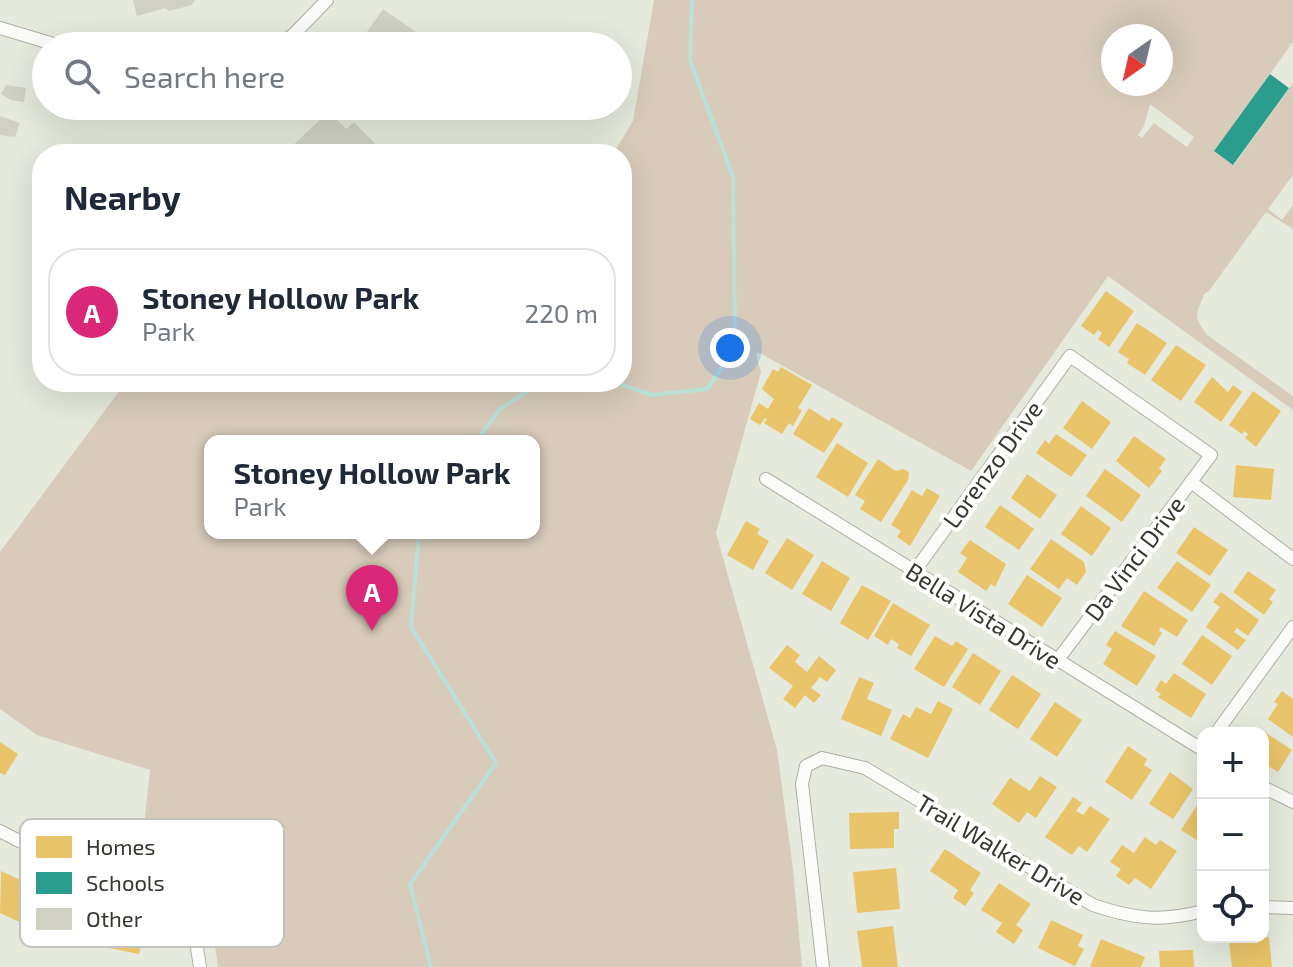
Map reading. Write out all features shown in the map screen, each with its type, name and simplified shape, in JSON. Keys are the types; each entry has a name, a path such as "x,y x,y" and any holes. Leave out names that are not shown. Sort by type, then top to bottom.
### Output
{"street":[{"path":"296,32 327,0"},
{"path":"0,28 32,38"},
{"name":"Lorenzo Drive","path":"914,572 1070,356 1211,455"},
{"name":"Da Vinci Drive","path":"1057,661 1211,455"},
{"name":"Bella Vista Drive","path":"766,479 1197,746"},
{"path":"1191,482 1293,559"},
{"path":"1220,727 1293,627"},
{"name":"Trail Walker Drive","path":"823,967 802,784 806,766 822,758 865,768 1093,905 1115,913 1154,919 1197,912"},
{"path":"1269,790 1293,802"},
{"path":"0,831 20,841"},
{"path":"1269,907 1293,908"},
{"path":"197,947 200,967"}],"shaded area":[{"path":"654,0 1293,0 1293,42 1214,151 1234,165 1293,83 1293,175 1268,209 1282,220 1293,205 1293,229 1266,212 1204,294 1197,315 1207,335 1293,396 1293,410 1108,276 971,471 758,352 756,355 761,372 716,533 777,750 802,967 218,967 215,947 284,947 284,819 145,819 150,770 37,735 0,709 0,552 119,392 632,392 632,144 619,144 633,121","holes":["1150,104 1194,137 1187,147 1154,123 1142,138 1138,135"]}],"building: Homes":[{"path":"1106,291 1134,311 1109,347 1098,339 1102,333 1098,330 1094,335 1081,326"},
{"path":"1137,323 1167,343 1145,375 1127,363 1129,359 1118,352"},
{"path":"1176,345 1206,365 1181,401 1151,380"},
{"path":"781,367 812,385 798,408 802,410 793,426 789,423 782,434 764,423 765,418 760,425 750,419 759,403 768,409 774,399 762,389 773,369 778,372"},
{"path":"1212,377 1228,392 1233,385 1242,392 1221,422 1194,402"},
{"path":"1253,391 1281,411 1256,447 1245,438 1248,434 1244,431 1242,434 1229,425"},
{"path":"1082,401 1111,422 1092,449 1063,428"},
{"path":"809,408 829,421 832,417 843,424 824,453 793,434"},
{"path":"1056,434 1087,455 1071,477 1036,453 1045,440 1049,444"},
{"path":"1134,436 1166,459 1159,468 1162,471 1149,488 1116,461"},
{"path":"837,443 868,463 848,497 816,477"},
{"path":"878,459 896,471 903,469 909,472 908,480 881,522 860,509 865,501 855,495"},
{"path":"1236,465 1274,469 1271,500 1233,497"},
{"path":"1105,469 1141,495 1122,522 1086,496"},
{"path":"1027,474 1057,495 1040,519 1011,498"},
{"path":"927,488 940,496 910,546 897,537 901,531 891,525 912,490 922,496"},
{"path":"1000,505 1034,529 1019,550 985,527"},
{"path":"1081,506 1111,528 1092,556 1061,534"},
{"path":"746,521 760,529 757,534 769,541 753,570 727,555"},
{"path":"1194,527 1228,550 1210,576 1176,553"},
{"path":"787,538 814,555 792,590 765,573"},
{"path":"1051,539 1084,562 1086,572 1077,585 1067,578 1059,589 1030,569"},
{"path":"970,540 1006,564 995,587 991,584 986,591 958,572 967,558 960,553"},
{"path":"822,561 850,578 831,611 802,594"},
{"path":"1177,561 1211,585 1192,612 1157,588"},
{"path":"1248,571 1276,590 1269,599 1273,602 1264,615 1233,592"},
{"path":"1027,575 1062,598 1042,627 1008,604"},
{"path":"862,585 891,601 868,640 840,623"},
{"path":"1144,591 1188,620 1177,637 1161,627 1159,631 1162,633 1154,646 1121,626"},
{"path":"1221,592 1259,620 1248,636 1237,628 1234,632 1246,640 1238,650 1206,627 1220,607 1213,602"},
{"path":"893,603 930,625 911,656 897,648 899,644 891,639 888,645 874,636"},
{"path":"1115,631 1156,656 1137,686 1103,664 1112,649 1106,645"},
{"path":"1202,635 1232,656 1212,685 1182,664"},
{"path":"935,636 952,646 956,641 968,649 944,687 914,669"},
{"path":"787,645 800,655 795,662 807,672 819,656 836,670 827,682 820,677 811,688 821,695 814,703 805,695 795,708 783,699 793,686 769,668"},
{"path":"973,653 1001,671 980,705 952,687"},
{"path":"1174,673 1206,694 1191,718 1158,697 1161,694 1155,690 1161,680 1166,684"},
{"path":"1012,675 1041,694 1018,729 989,710"},
{"path":"859,677 874,683 867,699 892,710 881,736 841,719"},
{"path":"1282,691 1293,699 1293,737 1268,719"},
{"path":"938,701 953,709 928,758 890,739 903,714 910,718 916,707 931,714"},
{"path":"1055,702 1082,720 1057,757 1030,739"},
{"path":"1269,735 1292,750 1278,772 1269,767"},
{"path":"0,742 18,754 5,775 0,773"},
{"path":"1128,746 1147,759 1144,765 1152,770 1132,800 1105,782"},
{"path":"1170,772 1193,789 1173,819 1149,804"},
{"path":"1040,776 1057,787 1036,818 1027,812 1019,823 992,804 1010,778 1030,791"},
{"path":"1073,797 1082,803 1076,811 1083,815 1090,806 1110,819 1087,852 1079,846 1072,855 1045,837"},
{"path":"1197,805 1197,840 1181,830"},
{"path":"899,812 899,829 894,829 894,848 850,849 849,813"},
{"path":"1145,837 1156,845 1160,840 1177,851 1151,889 1135,878 1129,885 1116,876 1121,869 1110,862 1122,845 1134,853"},
{"path":"945,849 981,873 970,890 974,893 965,906 953,898 958,890 930,871"},
{"path":"896,868 900,909 857,913 853,872"},
{"path":"1,871 20,880 20,922 0,913"},
{"path":"999,883 1031,904 1016,925 1023,930 1014,944 996,932 1002,923 981,910"},
{"path":"1051,920 1083,935 1078,946 1084,949 1075,966 1038,948"},
{"path":"893,926 898,967 862,967 857,931"},
{"path":"1269,937 1272,967 1232,967 1229,943 1269,943"},
{"path":"1101,939 1145,957 1141,967 1090,967"},
{"path":"109,947 140,947 139,954"},
{"path":"1193,950 1194,967 1160,967 1159,951"}],"building: Schools":[{"path":"1270,74 1289,88 1233,165 1214,151"}],"building: Other":[{"path":"133,0 195,0 192,5 137,16"},
{"path":"383,9 416,32 367,32"},
{"path":"6,85 26,88 24,102 1,94"},
{"path":"0,116 20,123 15,137 0,135"},
{"path":"320,120 338,120 346,129 354,122 375,144 294,144"}],"waterway":[{"path":"632,388 652,395 707,389 735,349 733,177 690,60 692,0"},
{"path":"480,435 500,409 526,392"},
{"path":"418,539 411,627 496,763 410,884 431,967"}],"place":[{"name":"Stoney Hollow Park","path":"372,631"}]}
